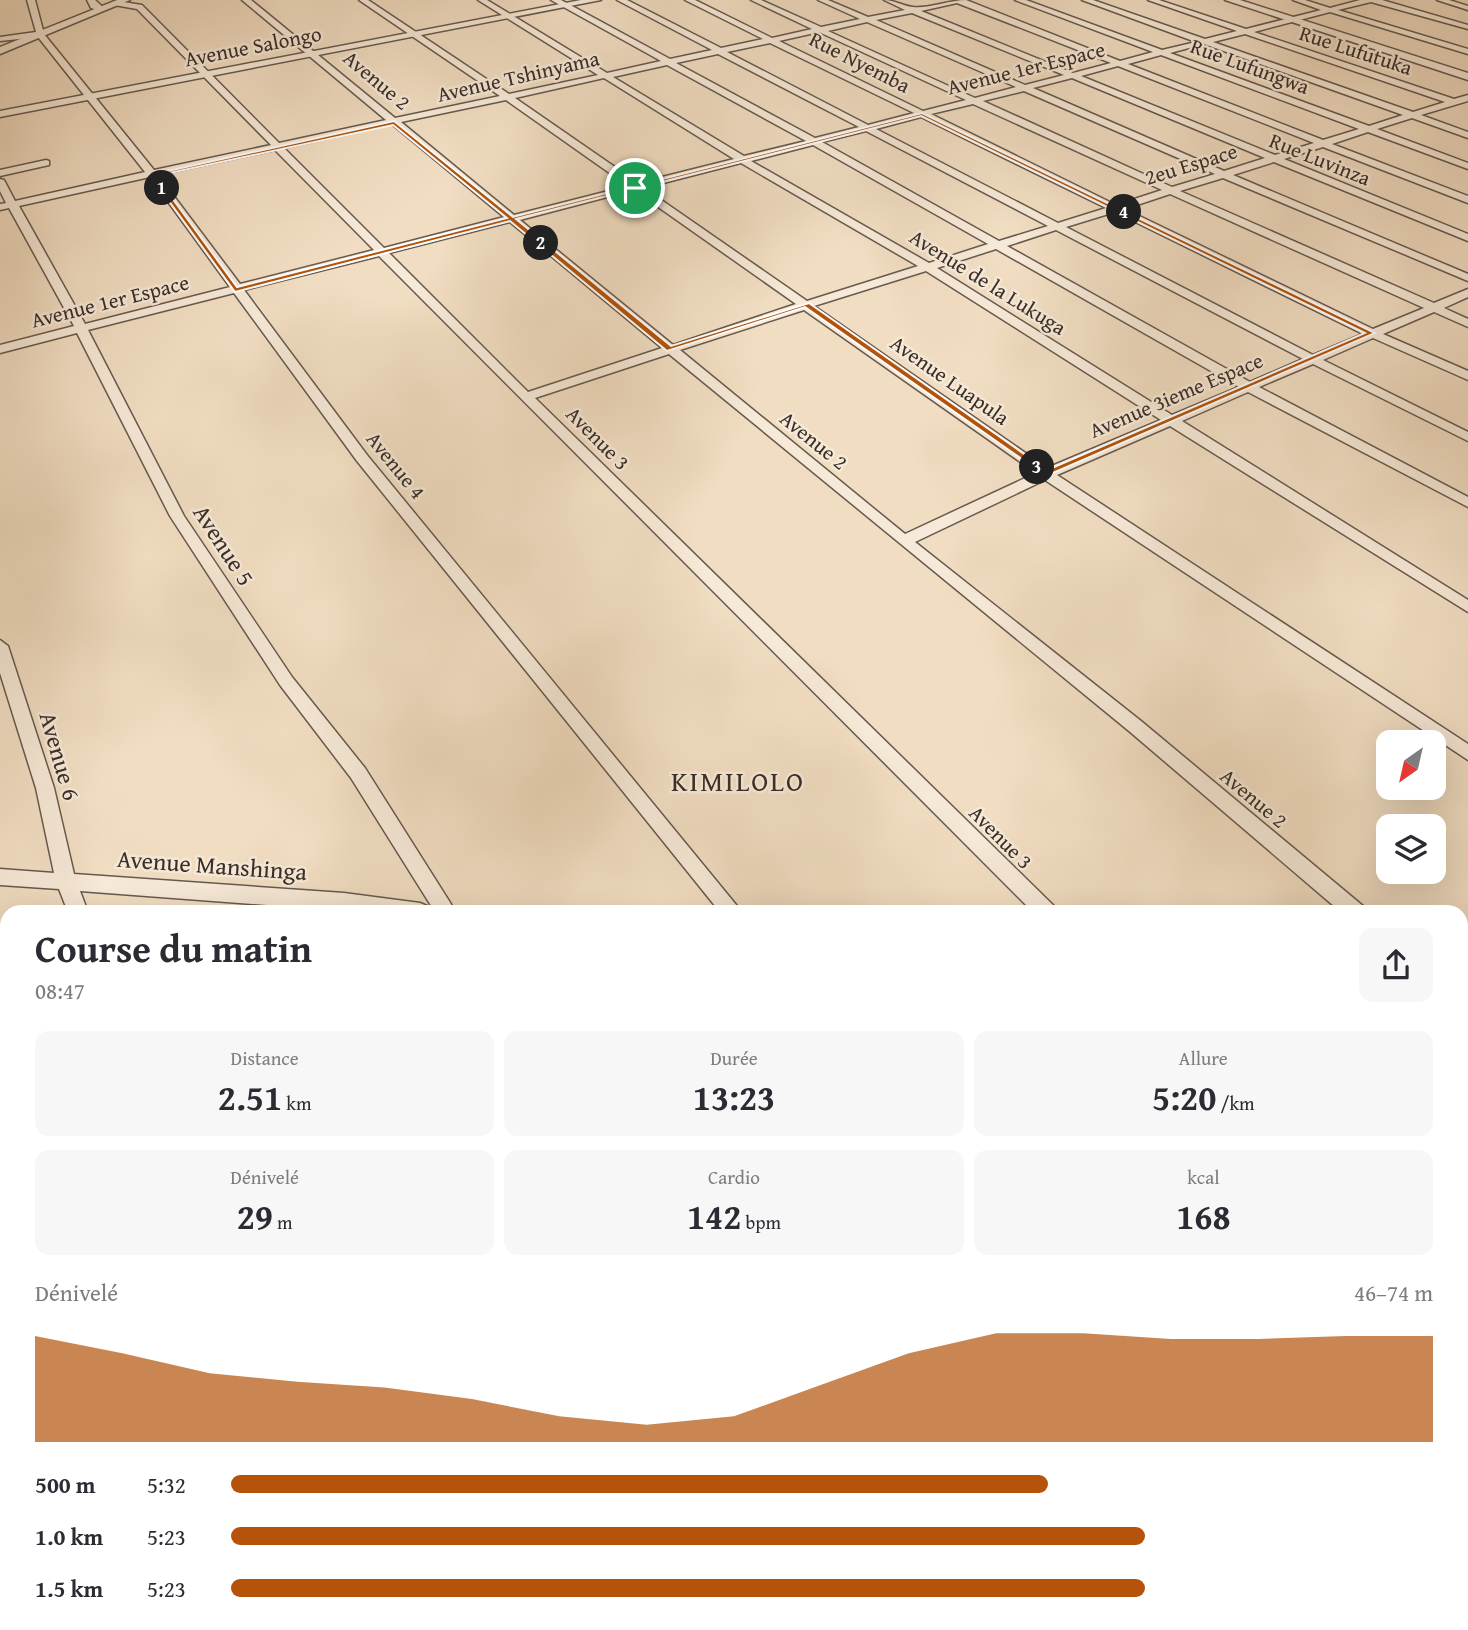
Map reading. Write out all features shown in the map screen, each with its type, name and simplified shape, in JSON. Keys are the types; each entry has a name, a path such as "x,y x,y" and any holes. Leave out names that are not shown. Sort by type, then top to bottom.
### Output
{"street":[{"path":"31,0 40,34"},
{"path":"92,0 94,6 102,9"},
{"name":"Avenue 2","path":"246,0 904,541 1135,726 1348,905"},
{"name":"Avenue Luapula","path":"363,0 505,95 1046,474 1468,753"},
{"name":"Avenue de la Lukuga","path":"482,0 607,74 743,160 928,267 1468,607"},
{"name":"Avenue Salongo","path":"0,114 511,16 560,3 596,0"},
{"path":"621,0 1056,227 1468,437"},
{"name":"Rue Nyemba","path":"689,0 1371,333 1468,376"},
{"path":"755,0 1169,190 1468,323"},
{"path":"822,0 1468,278"},
{"name":"Rue Luvinza","path":"888,0 1468,238"},
{"path":"959,0 1117,65 1468,200"},
{"name":"Avenue Tshinyama","path":"6,206 394,123 505,95 959,0"},
{"name":"Rue Lufungwa","path":"1019,0 1468,166"},
{"path":"1086,0 1468,135"},
{"name":"Rue Lufutuka","path":"1152,0 1468,107"},
{"path":"1230,0 1468,77"},
{"path":"1297,0 1468,52"},
{"path":"1372,0 1468,27"},
{"name":"Avenue 1er Espace","path":"0,349 1372,0"},
{"path":"1441,0 1468,8"},
{"path":"0,51 121,1"},
{"name":"Avenue 3","path":"121,1 139,7 526,397 1040,905"},
{"path":"560,3 815,142 1249,387 1468,503"},
{"path":"0,39 40,34"},
{"name":"Avenue 4","path":"40,34 153,175 235,290 362,458 726,905"},
{"name":"2eu Espace","path":"526,397 806,305 1468,98"},
{"path":"0,173 46,163"},
{"name":"Avenue 5","path":"0,182 6,206 81,328 177,516 286,681 358,773 442,905"},
{"name":"Avenue 3ieme Espace","path":"904,541 1171,419 1468,293"},
{"name":"Avenue 6","path":"0,646 45,788 66,881 75,905"},
{"name":"Avenue Manshinga","path":"0,877 335,905"}],"district":[{"name":"KIMILOLO","path":"738,780"}],"route":[{"path":"635,188 511,219 235,290 153,175 394,123 511,219 670,349 806,305 1046,474 1371,333 922,115 635,188"}]}
